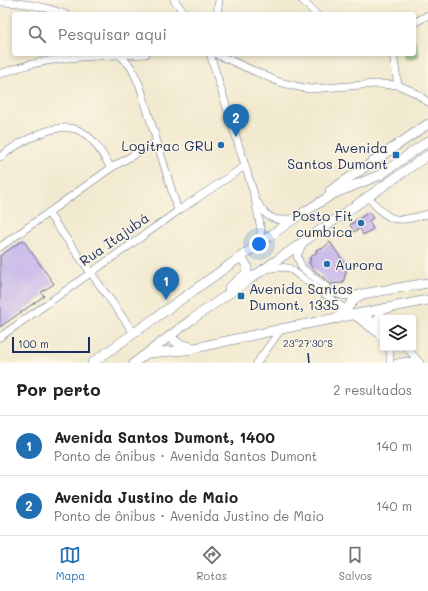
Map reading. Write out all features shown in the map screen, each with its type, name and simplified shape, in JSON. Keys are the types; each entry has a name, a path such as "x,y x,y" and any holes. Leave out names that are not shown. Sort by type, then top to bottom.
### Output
{"main road":[{"path":"317,204 324,195 428,124"},
{"path":"92,363 298,216 338,192 380,175 428,141"},
{"path":"134,363 191,320 303,244 428,155"},
{"path":"191,320 210,301 247,273 247,266 241,256"},
{"path":"338,319 362,294 428,282"},
{"path":"148,353 178,351 194,348 265,332 338,319 428,300"},
{"path":"381,310 381,315"},
{"path":"170,337 179,344 194,348"}],"street":[{"path":"174,0 183,12"},
{"path":"217,12 219,0"},
{"path":"302,0 314,12"},
{"path":"0,2 17,2 59,12"},
{"path":"416,22 428,16"},
{"path":"0,74 17,67 45,60 95,56"},
{"path":"122,56 131,67 150,113 156,142 178,211"},
{"path":"211,56 254,194 260,224 260,244"},
{"path":"220,56 279,82 305,88 375,84 398,85 414,92 428,102"},
{"path":"393,56 398,85"},
{"path":"0,157 29,138 52,131 76,129 91,139 111,168"},
{"path":"0,247 111,168 156,142"},
{"name":"Rua Itajubá","path":"0,337 90,272 245,166"},
{"path":"254,194 262,210 271,218 282,220 298,216"},
{"path":"369,198 384,215 390,218 407,219 428,214"},
{"path":"48,213 134,333"},
{"path":"303,244 297,256 302,268 339,295 362,294"},
{"path":"266,269 278,267 289,268 346,309 380,326"},
{"path":"358,315 380,334"},
{"path":"257,363 281,329"},
{"path":"265,332 268,347"},
{"path":"390,351 390,363"},
{"path":"410,351 420,363"},
{"path":"397,363 407,361 416,363"}],"green space":[{"path":"416,47 419,57 405,60 404,56 416,56"}],"building":[{"name":"Posto Fit cumbica","path":"369,212 373,218 369,221 373,229 363,235 360,228 354,232 350,225"},
{"path":"23,240 54,284 41,292 44,296 0,327 0,256"},
{"name":"Aurora","path":"330,242 347,268 343,283 331,284 313,269 309,263 311,259 309,258 317,252 316,250 320,248 322,249"}],"place":[{"name":"Avenida Justino de Maio","path":"236,137"},
{"name":"Logitrac GRU","path":"221,145"},
{"name":"Avenida Santos Dumont","path":"396,155"},
{"name":"Posto Fit cumbica","path":"361,223"},
{"name":"Aurora","path":"327,264"},
{"name":"Avenida Santos Dumont, 1335","path":"241,296"},
{"name":"Avenida Santos Dumont, 1400","path":"166,300"}]}
